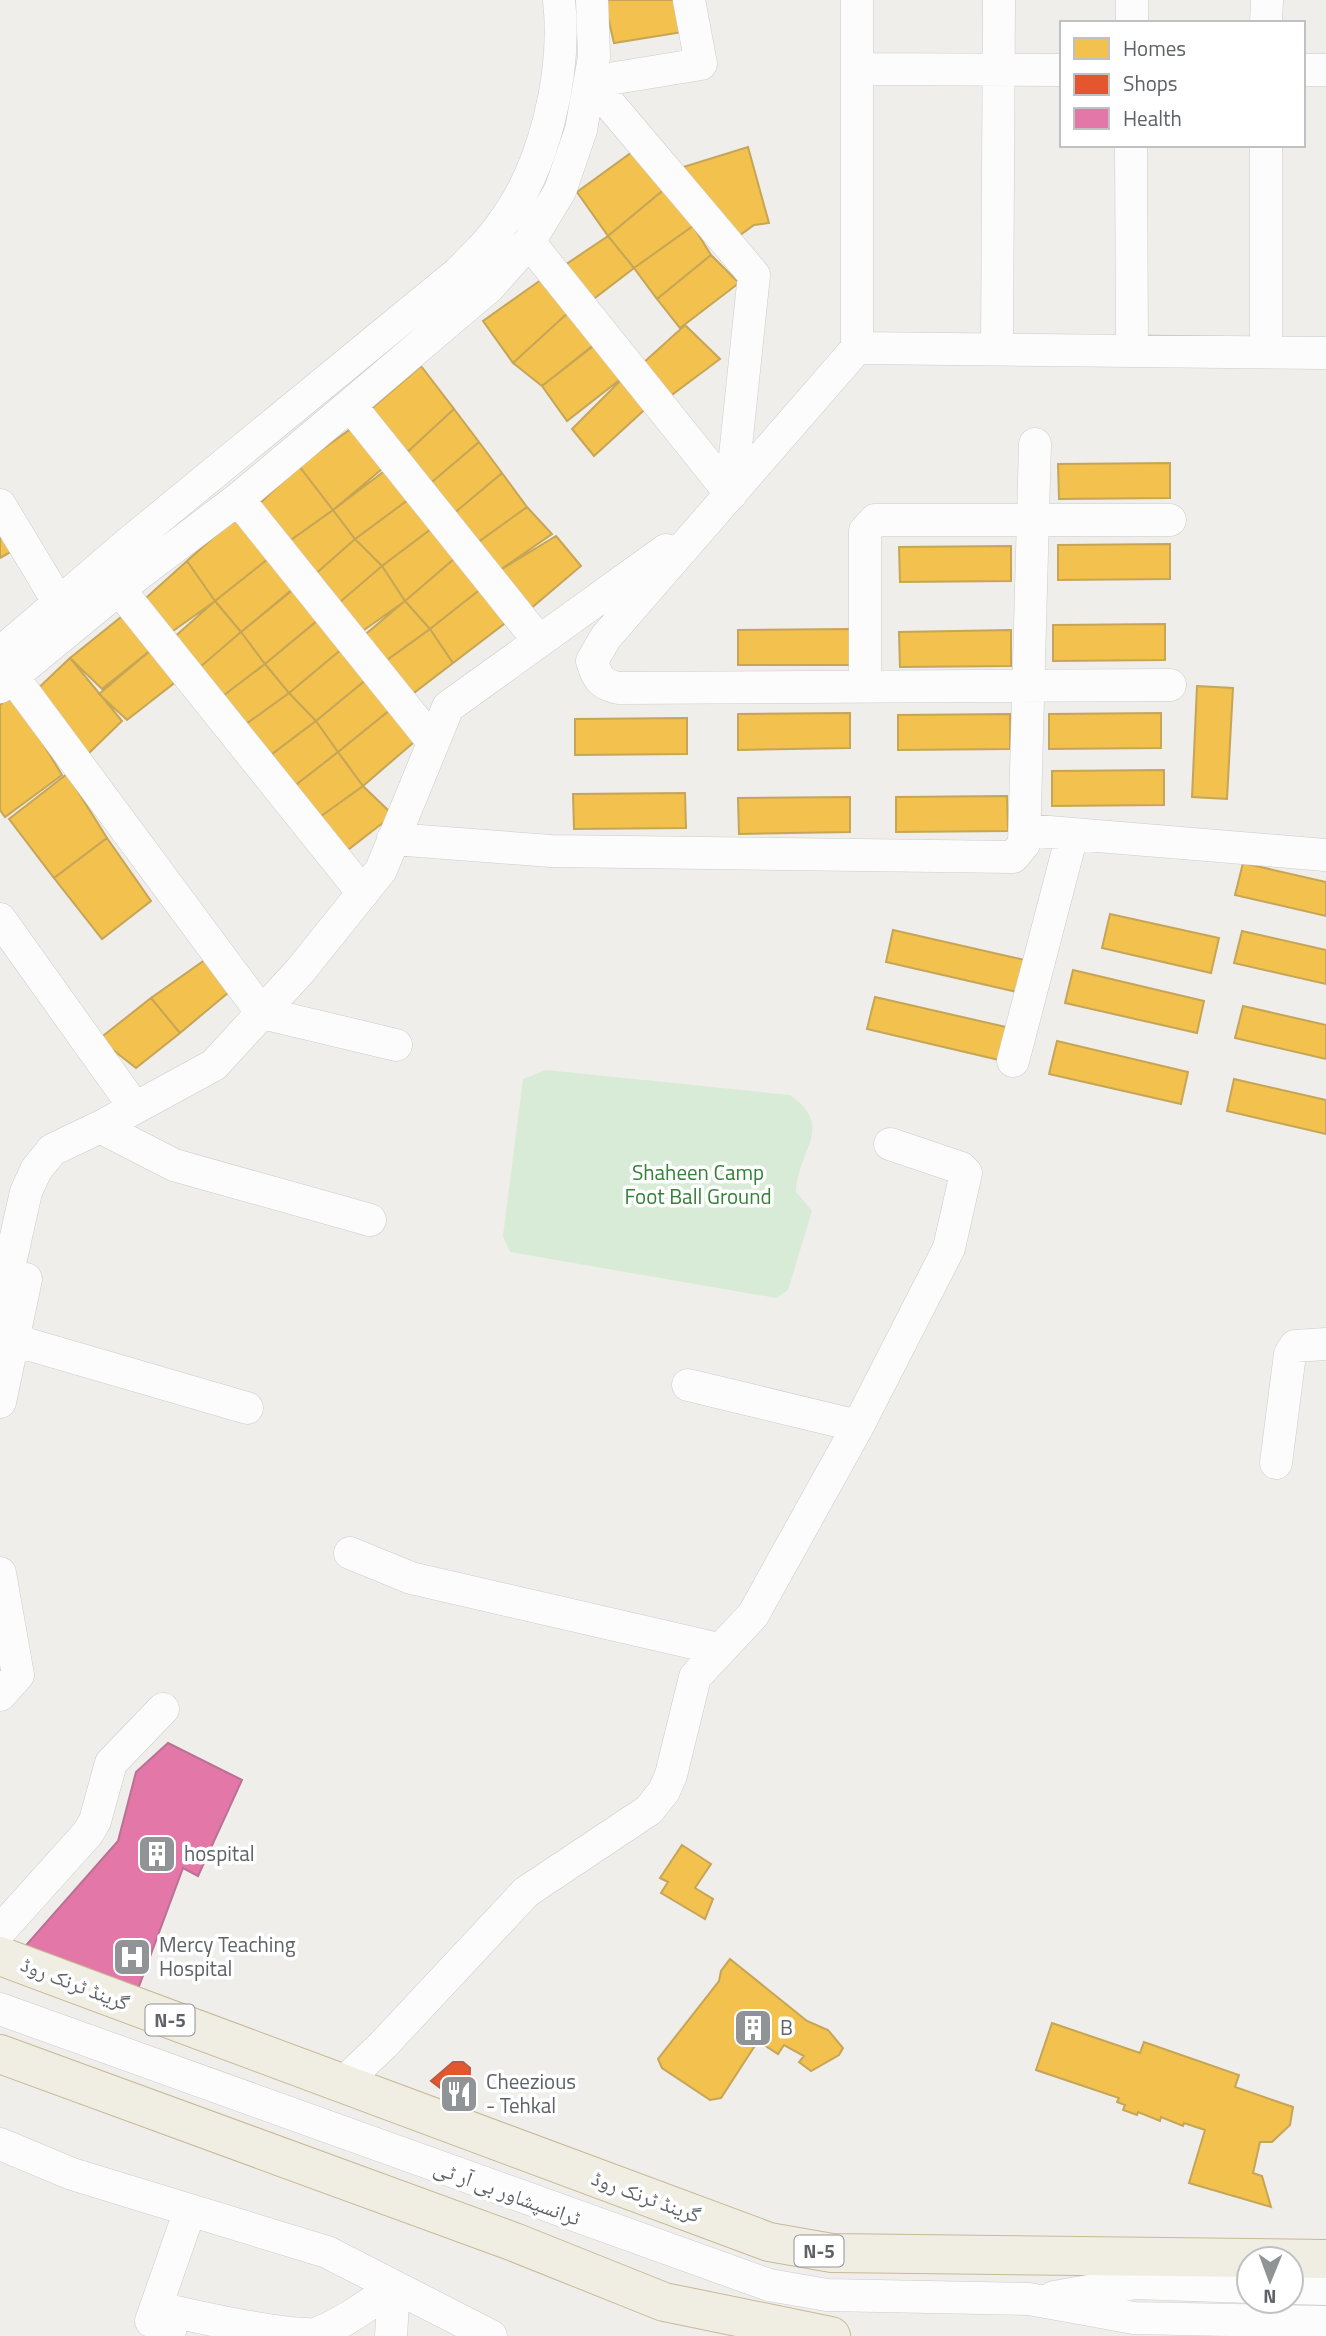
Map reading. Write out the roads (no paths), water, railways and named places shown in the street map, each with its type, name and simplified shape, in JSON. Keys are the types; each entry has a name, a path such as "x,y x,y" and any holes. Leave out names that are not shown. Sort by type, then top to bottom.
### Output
{"highway":[{"name":"گرینڈ ٹرنک روڈ","path":"0,1956 769,2242 832,2253 1326,2259"},
{"path":"0,2054 513,2242 664,2302 831,2336"}],"street":[{"path":"4,673 59,603 459,272 499,229 524,183 551,114 562,38 559,0"},
{"path":"4,673 238,499 489,287 549,214 568,171 591,82 595,25 592,0"},
{"path":"591,82 701,64 689,0"},
{"path":"857,0 857,348 596,649 592,662 596,676 604,684 618,688 1170,685"},
{"path":"996,349 999,0"},
{"path":"1132,0 1132,21"},
{"path":"1266,0 1266,21"},
{"path":"857,69 1060,70"},
{"path":"1305,70 1326,70"},
{"path":"591,82 754,275 731,494"},
{"path":"1131,147 1132,351"},
{"path":"1266,147 1266,352"},
{"path":"528,242 731,494"},
{"path":"857,348 1326,353"},
{"path":"350,405 539,641"},
{"path":"393,839 551,851 1013,856 1024,844 1025,830 1035,444"},
{"path":"238,499 433,742"},
{"path":"0,505 59,603"},
{"path":"0,1308 19,1214 36,1170 52,1150 214,1065 300,971 381,870 448,707 710,518"},
{"path":"865,685 865,531 869,523 875,520 1032,518 1170,520"},
{"path":"119,589 363,893"},
{"path":"4,673 262,1013 396,1045"},
{"path":"1025,830 1326,855"},
{"path":"1013,1061 1072,835"},
{"path":"0,919 135,1108"},
{"path":"92,1130 174,1165 370,1220"},
{"path":"0,1402 7,1338 46,1199 92,1130"},
{"path":"341,2085 383,2045 526,1892 649,1810 664,1791 671,1775 695,1677 753,1615 858,1426 949,1248 966,1173 961,1168 890,1144"},
{"path":"7,1338 247,1408"},
{"path":"1276,1463 1290,1354 1295,1346 1304,1343 1326,1343"},
{"path":"688,1385 858,1426"},
{"path":"350,1553 411,1578 719,1649"},
{"path":"0,1573 18,1675 0,1695"},
{"path":"0,1931 88,1833 95,1821 111,1763 163,1709"},
{"name":"ٹرانسپشاور بی آر ٹی","path":"0,2009 769,2285 827,2295 1029,2299 1134,2318 1326,2322"},
{"path":"0,2144 72,2174 327,2252 491,2336"},
{"path":"169,2336 171,2326 151,2321 190,2210"},
{"name":"ٹرانسپشاور بی آر ٹی","path":"1029,2299 1135,2283 1235,2287"},
{"path":"156,2307 260,2333 313,2335 333,2330 394,2287"},
{"path":"391,2336 394,2287"},
{"path":"1305,2288 1326,2289"}],"place":[{"name":"hospital","path":"157,1854"},
{"name":"Mercy Teaching Hospital","path":"132,1957"},
{"name":"B","path":"753,2028"},
{"name":"Cheezious - Tehkal","path":"459,2094"}],"park label":[{"name":"Shaheen Camp Foot Ball Ground","path":"698,1185"}]}
